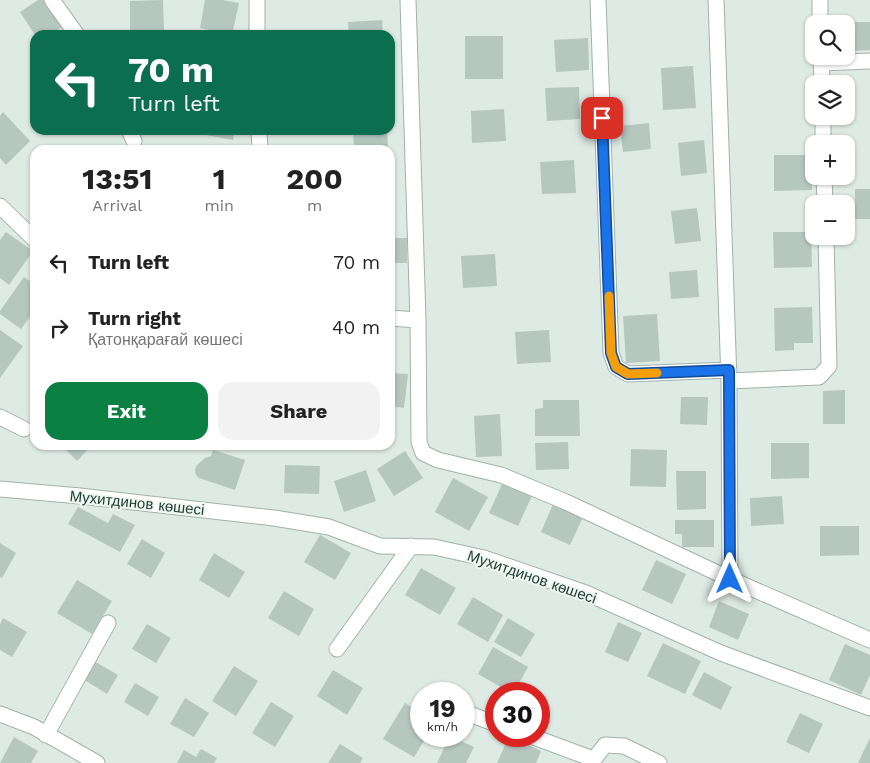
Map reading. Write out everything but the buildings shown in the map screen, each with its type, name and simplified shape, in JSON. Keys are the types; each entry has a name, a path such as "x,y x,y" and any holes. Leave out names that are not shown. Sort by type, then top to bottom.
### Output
{"street":[{"path":"52,0 73,30"},
{"path":"257,0 257,30"},
{"path":"408,0 418,320 419,442 424,453 438,460 501,475 566,502 730,579 870,640"},
{"path":"598,0 611,353 616,367 628,374 819,377 829,366 826,245"},
{"path":"716,0 729,375 730,579"},
{"path":"820,0 820,15"},
{"path":"855,61 870,61"},
{"path":"0,206 30,235"},
{"path":"395,318 418,320"},
{"path":"0,417 24,430"},
{"name":"Мухитдинов көшесі","path":"0,489 274,518 328,528 380,546 434,547 484,558 586,594 721,652 870,708"},
{"path":"337,650 411,546"},
{"path":"46,734 108,623"},
{"path":"0,714 46,734 97,763"},
{"path":"550,744 592,761 605,745 624,746 659,763"}],"slow traffic":[{"path":"609,296 611,353 616,367 628,374 657,373"}],"route":[{"path":"602,118 611,353 616,367 628,374 729,370 730,579"}]}
